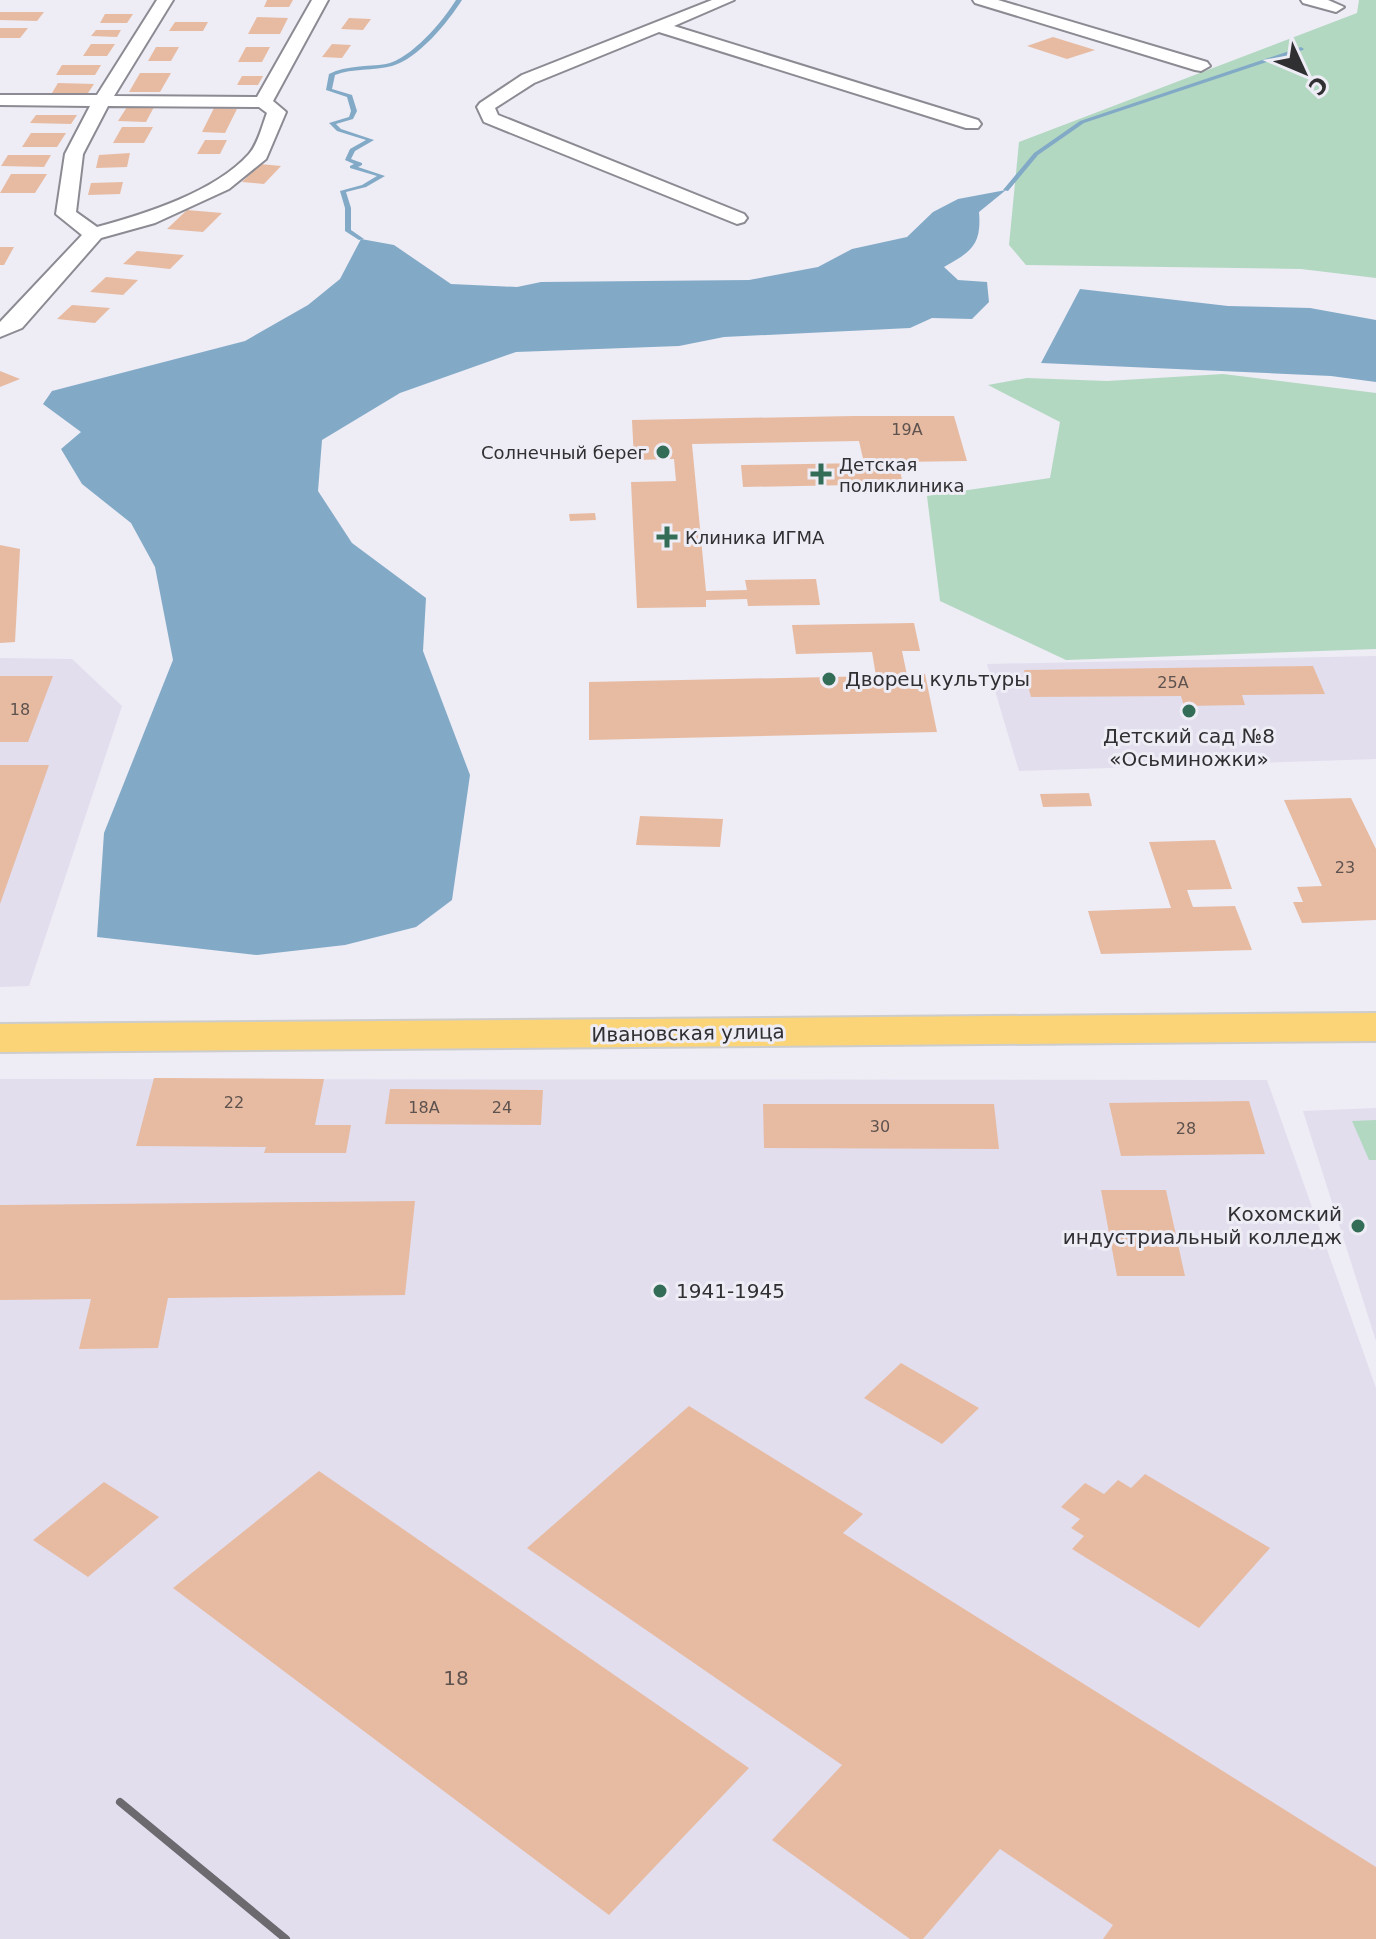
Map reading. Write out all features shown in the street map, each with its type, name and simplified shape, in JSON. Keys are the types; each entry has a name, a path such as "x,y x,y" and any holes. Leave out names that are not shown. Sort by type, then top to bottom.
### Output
{"main road":[{"name":"Ивановская улица","path":"0,1038 1376,1027"}],"street":[{"path":"94,234 66,214 74,154 102,101 165,0"},
{"path":"263,102 320,0"},
{"path":"726,0 528,79 486,107 490,118 737,218"},
{"path":"981,0 1201,66"},
{"path":"1309,0 1336,7"},
{"path":"659,27 972,124"},
{"path":"0,100 263,102 277,112 259,155 222,185 148,219 94,234 14,323 0,331"}],"shaded area":[{"name":"Детский сад №8 «Осьминожки»","path":"1376,656 1376,759 1019,771 987,664"},
{"path":"0,658 72,659 122,706 29,986 0,987"},
{"path":"0,1079 1267,1080 1376,1388 1376,1939 0,1939"},
{"name":"Кохомский индустриальный колледж","path":"1376,1108 1376,1341 1303,1111"}],"green space":[{"path":"1359,0 1376,0 1376,278 1301,269 1026,265 1009,245 1019,142 1357,13"},
{"path":"1223,374 1376,393 1376,649 1066,660 940,601 927,496 1050,478 1060,422 988,385 1027,378 1107,381"},
{"path":"1376,1120 1376,1160 1369,1160 1352,1121"}],"water":[{"path":"1006,190 979,212 978,233 972,247 944,267 958,280 987,282 989,302 972,319 932,318 910,328 724,337 679,346 516,352 400,393 322,440 318,491 352,543 426,598 423,651 470,775 452,900 416,927 345,945 257,955 97,937 104,833 173,660 155,567 131,523 82,484 61,449 81,432 43,404 52,391 245,341 308,305 340,279 361,239 394,245 451,284 517,287 541,282 749,280 818,267 852,249 907,237 933,212 958,199"},
{"path":"1080,289 1228,306 1310,308 1376,320 1376,382 1331,376 1041,363"}],"building":[{"path":"267,0 293,0 289,7 264,7"},
{"path":"0,12 44,12 37,21 0,20"},
{"path":"105,14 133,14 127,23 100,23"},
{"path":"257,17 288,18 280,34 248,34"},
{"path":"349,18 371,19 363,30 341,29"},
{"path":"175,22 208,22 203,31 169,31"},
{"path":"0,28 28,28 20,38 0,38"},
{"path":"96,30 121,30 117,37 91,36"},
{"path":"1053,37 1095,50 1067,59 1027,46"},
{"path":"91,44 115,44 107,56 83,56"},
{"path":"332,44 351,45 342,58 322,57"},
{"path":"156,47 179,47 171,61 148,61"},
{"path":"246,47 270,47 262,62 238,62"},
{"path":"62,65 101,65 95,75 56,75"},
{"path":"140,73 171,73 160,92 129,92"},
{"path":"242,76 263,76 258,85 237,85"},
{"path":"58,83 94,84 88,93 52,93"},
{"path":"127,107 154,107 146,122 118,121"},
{"path":"214,108 237,109 225,133 202,132"},
{"path":"36,115 77,115 71,124 30,123"},
{"path":"122,127 153,127 144,143 113,143"},
{"path":"31,133 66,133 57,147 22,147"},
{"path":"205,140 227,140 220,154 197,154"},
{"path":"130,153 127,167 96,168 99,155"},
{"path":"8,155 51,155 44,167 1,166"},
{"path":"260,164 281,166 264,184 242,182"},
{"path":"11,174 47,174 35,193 0,193"},
{"path":"123,182 120,194 88,195 91,183"},
{"path":"187,210 222,213 203,232 167,229"},
{"path":"0,247 14,247 4,265 0,265"},
{"path":"137,251 184,255 170,269 123,264"},
{"path":"106,277 138,280 123,295 90,292"},
{"path":"72,305 110,308 95,323 57,319"},
{"path":"0,371 20,379 0,387"},
{"path":"954,416 967,461 898,462 903,484 743,487 741,465 864,463 859,441 692,444 706,591 747,590 745,580 816,579 820,605 748,606 747,599 706,600 706,607 637,608 631,482 676,481 674,459 634,460 632,420"},
{"path":"595,513 596,520 570,521 569,514"},
{"path":"0,545 20,549 15,642 0,643"},
{"name":"Дворец культуры","path":"914,623 920,651 902,651 907,675 925,674 937,732 589,740 589,682 876,676 872,652 796,654 792,625"},
{"path":"1313,666 1325,694 1242,695 1245,705 1184,706 1181,696 1031,697 1024,670"},
{"path":"0,676 53,676 28,742 0,742"},
{"path":"0,765 49,765 0,904"},
{"path":"1089,793 1092,806 1043,807 1040,794"},
{"path":"1351,798 1376,849 1376,920 1302,923 1293,902 1303,902 1297,887 1322,886 1284,800"},
{"path":"640,816 723,819 720,847 636,845"},
{"path":"1215,840 1232,889 1187,890 1193,907 1235,906 1252,950 1101,954 1088,911 1171,908 1149,842"},
{"path":"154,1078 324,1079 315,1125 351,1125 346,1153 264,1153 266,1147 136,1146"},
{"path":"390,1089 543,1090 541,1125 385,1124"},
{"path":"1249,1101 1265,1154 1121,1156 1109,1103"},
{"path":"763,1104 994,1104 999,1149 764,1148"},
{"path":"1101,1190 1166,1190 1185,1276 1117,1276"},
{"path":"415,1201 405,1295 168,1298 158,1348 79,1349 91,1299 0,1300 0,1205"},
{"path":"901,1363 979,1408 942,1444 864,1398"},
{"path":"689,1406 863,1514 843,1533 1376,1867 1376,1939 1103,1939 1113,1925 1000,1849 923,1939 910,1939 772,1840 842,1765 527,1548"},
{"path":"319,1471 749,1768 609,1915 173,1588"},
{"path":"1145,1474 1270,1548 1199,1628 1072,1549 1084,1536 1071,1528 1080,1519 1061,1507 1085,1483 1104,1494 1118,1480 1131,1488"},
{"path":"104,1482 159,1517 88,1577 33,1540"}],"waterway":[{"path":"361,239 348,231 348,208 343,191 364,186 382,176 352,167 360,164 348,160 352,150 371,140 339,130 332,123 351,118 354,111 350,96 329,90 332,74 397,62 428,38 459,0"},
{"path":"1006,190 1036,154 1082,122 1301,49"}],"railway":[{"path":"120,1802 286,1939"}],"place":[{"name":"Солнечный берег","path":"663,452"},
{"name":"Детская поликлиника","path":"821,474"},
{"name":"Клиника ИГМА","path":"667,537"},
{"name":"Дворец культуры","path":"829,679"},
{"name":"Детский сад №8 «Осьминожки»","path":"1189,711"},
{"name":"Кохомский индустриальный колледж","path":"1358,1226"},
{"name":"1941-1945","path":"660,1291"}]}
